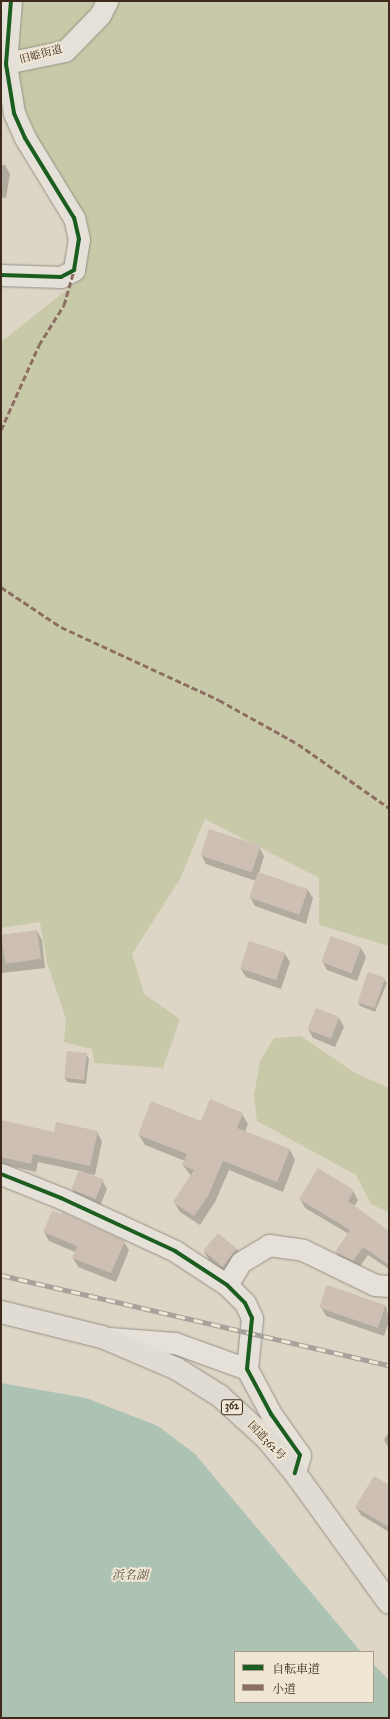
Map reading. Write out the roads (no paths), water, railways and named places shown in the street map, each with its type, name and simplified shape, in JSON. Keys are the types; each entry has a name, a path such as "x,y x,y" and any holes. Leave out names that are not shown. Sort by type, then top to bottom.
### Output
{"highway":[{"name":"国道362号","path":"1,1312 102,1338 177,1369 220,1396 267,1439 295,1473 389,1603"}],"street":[{"path":"1,275 61,277 74,270 79,239 74,218 25,138 14,113 3,64 11,1"},
{"name":"旧姫街道","path":"3,64 65,51 100,15 107,1"},
{"path":"1,1174 61,1198 174,1251 227,1285 245,1303 252,1318 247,1369 271,1414 300,1455 295,1473"},
{"path":"227,1285 241,1262 269,1245 303,1250 375,1285 389,1286"},
{"path":"102,1338 175,1343 247,1369"}],"water":[{"name":"浜名湖","path":"1,1383 86,1398 158,1426 195,1454 360,1651 234,1651 234,1703 374,1703 374,1665 389,1680 389,1718 1,1718"}],"railway":[{"path":"1,1275 389,1365"}]}
